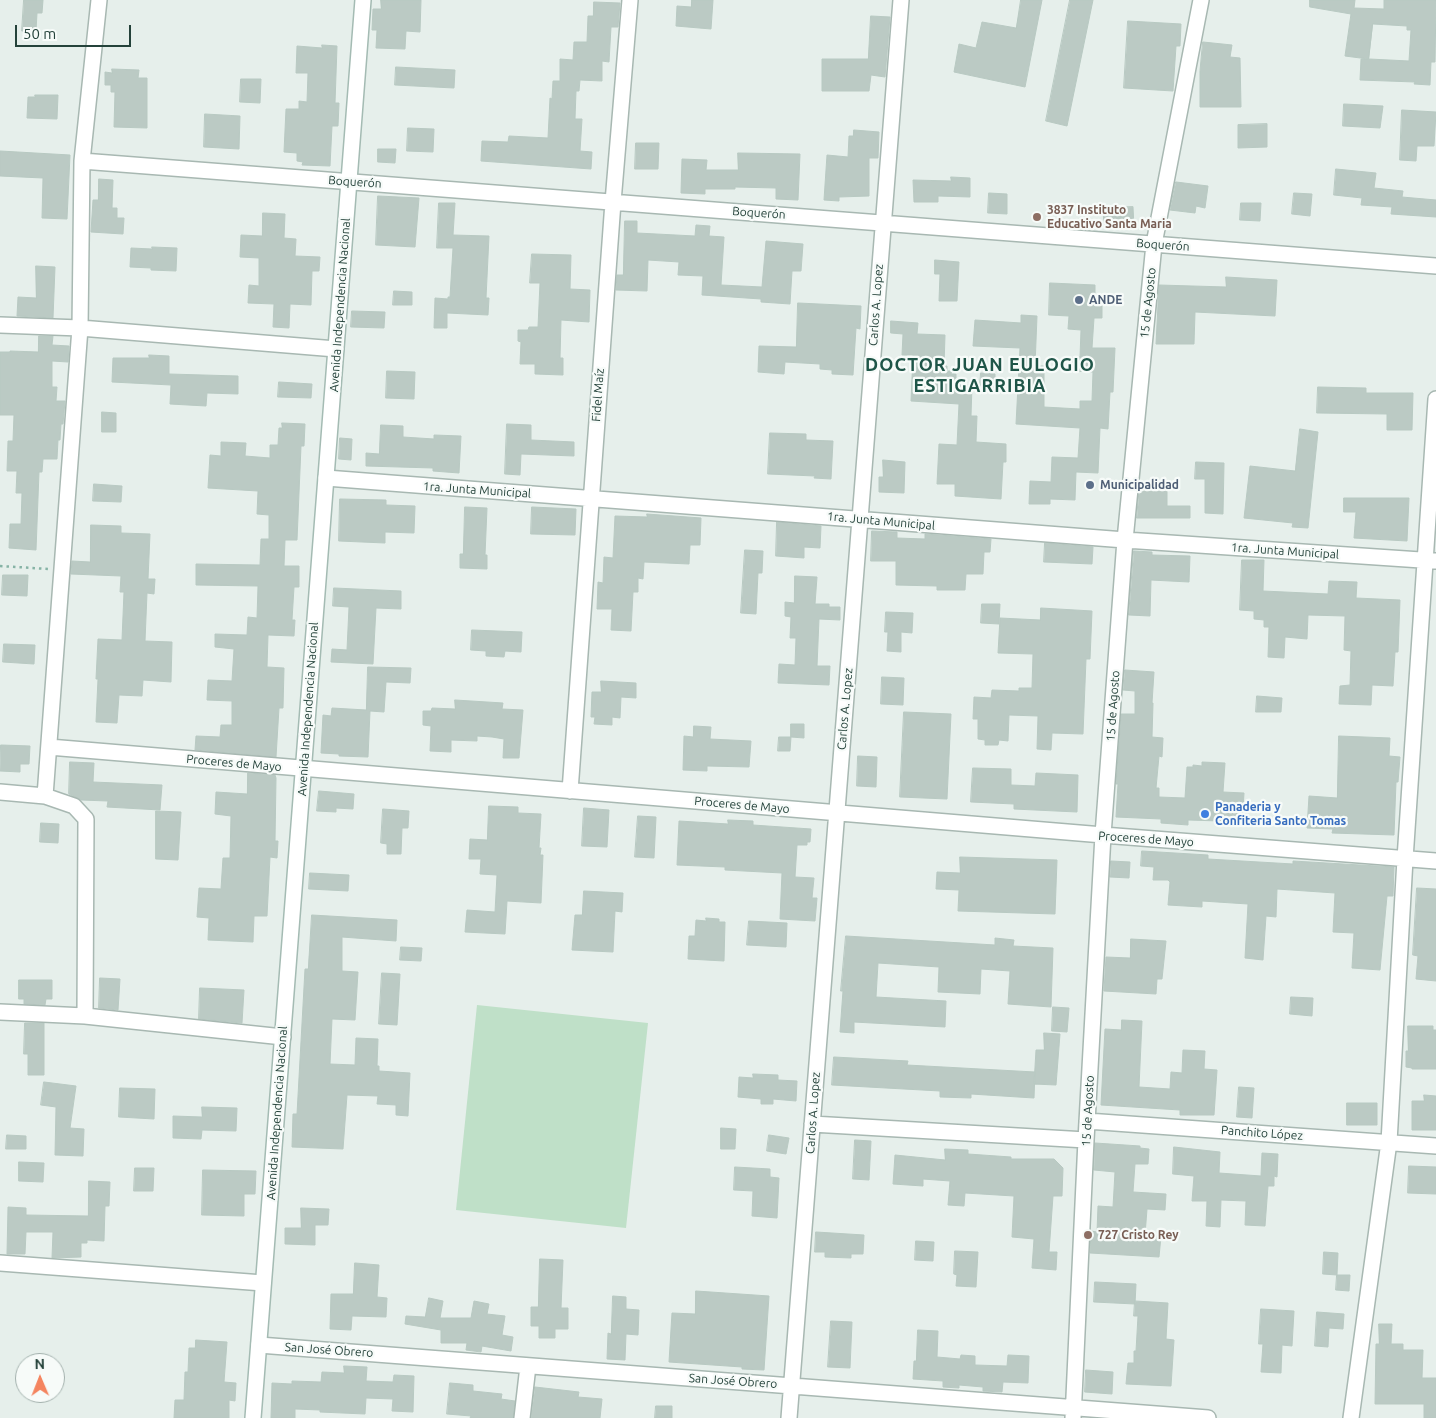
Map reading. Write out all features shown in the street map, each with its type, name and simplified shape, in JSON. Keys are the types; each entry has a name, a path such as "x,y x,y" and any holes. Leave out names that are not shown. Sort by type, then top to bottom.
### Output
{"street":[{"path":"46,796 80,328 82,161 99,0"},
{"name":"Avenida Independencia Nacional","path":"253,1418 364,0"},
{"name":"Fidel Maíz","path":"570,791 590,498 630,0"},
{"name":"Carlos A. Lopez","path":"789,1418 901,0"},
{"name":"15 de Agosto","path":"1073,1413 1103,835 1125,540 1154,244 1201,0"},
{"name":"Boquerón","path":"82,161 1436,266"},
{"path":"0,325 80,328 336,349"},
{"path":"1351,1418 1389,1142 1405,859 1431,561 1436,399"},
{"name":"1ra. Junta Municipal","path":"326,478 1125,540 1431,561"},
{"name":"Proceres de Mayo","path":"49,747 1436,861"},
{"path":"0,792 46,796 74,806 86,819 85,1016"},
{"path":"0,1012 85,1016 283,1037"},
{"name":"Panchito López","path":"1087,1121 1436,1146"},
{"path":"812,1124 1086,1140"},
{"path":"0,1263 264,1283"},
{"name":"San José Obrero","path":"259,1345 791,1386 1073,1413 1208,1418"},
{"path":"522,1418 528,1366"}],"path":[{"path":"0,566 62,570"}],"green space":[{"path":"477,1005 648,1023 626,1228 456,1210"}],"building":[{"path":"24,0 43,0 42,13 37,13 36,31 22,31"},
{"path":"381,0 421,0 420,32 406,31 405,49 376,48 377,30 372,30 373,9 381,9"},
{"path":"692,0 713,0 711,29 676,26 677,6 691,7"},
{"path":"1021,0 1042,0 1025,87 954,72 959,44 976,48 982,22 1016,28"},
{"path":"1070,0 1093,0 1067,126 1046,121"},
{"path":"1310,0 1355,0 1354,8 1384,9 1384,0 1436,0 1435,62 1431,62 1430,85 1414,84 1415,82 1360,80 1361,59 1368,59 1345,56 1351,14 1310,7","holes":["1373,24 1407,26 1407,30 1411,30 1409,61 1369,59"]},
{"path":"594,2 620,3 618,27 611,27 609,62 602,61 602,81 580,80 579,91 576,91 575,119 582,119 580,151 592,152 591,169 481,161 482,141 508,142 509,136 548,138 550,98 552,99 553,81 560,81 560,59 573,60 574,42 587,42 588,16 593,16"},
{"path":"871,16 890,17 885,77 871,75 869,91 822,91 822,59 868,59"},
{"path":"1128,21 1181,24 1180,46 1176,46 1173,91 1124,88"},
{"path":"1203,42 1232,45 1230,57 1240,58 1241,107 1200,107 1200,71"},
{"path":"322,45 337,46 335,103 339,103 338,126 332,126 330,166 302,165 303,162 297,161 297,153 284,152 286,109 299,109 299,101 307,102 308,73 296,73 297,46 322,48"},
{"path":"396,67 455,70 454,88 395,85"},
{"path":"112,69 139,70 138,78 147,78 147,128 114,127 115,92 111,92 111,85 105,85 105,72 112,73"},
{"path":"241,79 261,79 260,103 240,102"},
{"path":"35,95 58,95 57,119 27,118 28,97 35,97"},
{"path":"1344,104 1383,106 1380,128 1343,126"},
{"path":"1402,110 1436,112 1434,146 1417,146 1416,161 1400,160"},
{"path":"205,114 240,116 239,149 204,147"},
{"path":"1267,124 1267,147 1238,148 1238,125"},
{"path":"408,128 434,129 433,152 407,151"},
{"path":"854,130 879,132 878,158 869,158 869,196 839,197 839,201 824,200 827,155 848,157 849,136 853,136"},
{"path":"636,143 659,143 658,169 635,169"},
{"path":"378,149 396,149 395,163 378,162"},
{"path":"0,151 70,155 67,219 42,218 43,178 0,176"},
{"path":"738,153 800,154 798,200 776,199 776,188 735,187 735,189 705,189 705,194 681,193 682,159 707,160 706,170 738,170"},
{"path":"1336,169 1376,173 1374,188 1403,191 1402,197 1436,200 1436,217 1391,214 1392,207 1361,205 1362,198 1334,195"},
{"path":"951,177 970,178 970,197 938,196 938,202 914,202 913,180 951,181"},
{"path":"99,179 113,180 112,208 117,208 117,218 124,218 123,234 91,232 93,200 98,200"},
{"path":"1176,182 1208,186 1205,208 1196,206 1195,213 1170,210"},
{"path":"989,193 1007,194 1007,214 988,213"},
{"path":"1294,193 1312,194 1310,216 1292,214"},
{"path":"378,196 419,198 415,247 376,245"},
{"path":"439,203 455,203 453,235 489,236 486,298 489,298 488,315 447,313 447,328 434,328 435,298 448,299 450,297 453,248 437,248"},
{"path":"1241,203 1261,203 1260,221 1240,220"},
{"path":"1133,207 1134,227 1104,227 1103,208"},
{"path":"263,213 285,214 284,238 296,239 295,256 320,257 319,271 312,271 311,305 290,304 289,328 273,327 274,304 248,303 249,285 259,286 259,258 240,257 241,235 262,236"},
{"path":"625,221 637,221 637,233 695,236 696,225 710,226 709,236 724,237 721,285 762,287 766,241 803,244 801,271 792,271 790,304 761,302 761,299 702,295 703,276 678,275 679,262 648,260 647,291 616,290 617,275 623,275"},
{"path":"152,247 177,248 176,271 130,267 131,248 152,249"},
{"path":"532,254 571,255 570,289 590,290 589,322 561,320 560,358 563,358 563,375 535,374 535,364 520,364 521,342 518,341 518,330 538,327 540,283 530,283"},
{"path":"935,260 959,262 957,301 939,301 940,274 935,274"},
{"path":"36,266 55,267 53,318 17,316 18,297 36,298"},
{"path":"1226,277 1277,280 1275,316 1195,312 1194,344 1156,344 1159,285 1226,287"},
{"path":"1050,283 1095,285 1095,300 1102,300 1102,318 1094,318 1092,348 1115,348 1113,392 1110,392 1108,429 1100,428 1098,473 1076,472 1075,500 1050,499 1050,504 1029,504 1030,481 1051,482 1052,457 1078,458 1080,428 1016,424 1020,348 973,346 975,320 1021,323 1021,315 1037,316 1035,366 1044,366 1044,407 1080,409 1080,401 1092,401 1093,372 1072,371 1073,357 1080,357 1081,330 1068,329 1069,316 1049,315"},
{"path":"394,291 412,292 412,305 393,305"},
{"path":"798,303 861,306 860,329 856,328 853,375 832,374 832,370 820,369 820,364 785,362 784,374 758,372 759,346 796,347"},
{"path":"352,311 385,312 384,328 351,327"},
{"path":"891,321 918,323 917,334 945,335 944,366 947,366 947,371 952,371 951,374 956,374 956,385 972,385 971,416 977,416 976,442 1006,444 1006,462 1003,462 1001,499 955,496 955,484 937,484 939,444 957,445 959,404 911,401 913,355 902,355 903,334 891,333"},
{"path":"39,336 53,336 52,345 69,346 68,362 52,361 52,387 57,387 56,401 65,401 63,424 61,424 60,440 58,440 57,459 43,459 42,472 39,472 36,550 9,548 10,524 21,524 22,493 16,493 17,471 7,471 8,441 13,441 14,415 0,415 0,352 38,352"},
{"path":"149,355 169,356 169,374 238,376 238,394 207,393 206,406 170,404 171,385 112,382 113,358 149,358"},
{"path":"387,371 415,372 414,399 386,398"},
{"path":"981,373 995,374 995,387 980,386"},
{"path":"279,382 312,384 311,398 278,397"},
{"path":"1318,387 1366,388 1366,393 1413,393 1412,430 1387,430 1387,414 1317,413"},
{"path":"102,412 116,413 116,432 102,432"},
{"path":"282,423 305,424 304,446 301,446 297,540 285,540 284,566 299,566 299,587 294,587 292,620 295,620 294,636 268,635 267,667 284,668 283,708 279,708 276,757 195,750 196,736 220,737 221,725 232,725 232,701 207,700 208,680 232,681 234,649 215,647 215,634 247,635 248,617 257,618 258,586 196,585 196,564 260,565 261,539 269,539 269,515 257,514 258,491 208,488 210,455 221,456 221,442 246,443 245,456 270,458 270,445 278,445 279,428 282,428"},
{"path":"507,424 531,425 531,440 574,442 574,456 521,454 520,475 505,474"},
{"path":"381,425 403,426 403,437 434,439 434,435 461,436 459,473 433,471 433,468 366,466 366,453 379,454"},
{"path":"1300,429 1318,432 1308,528 1292,527 1293,523 1244,518 1250,466 1295,471"},
{"path":"770,433 806,434 806,440 833,441 831,479 814,478 815,476 768,474"},
{"path":"340,438 352,439 351,460 339,459"},
{"path":"883,460 905,462 904,493 879,492 879,477 883,477"},
{"path":"1196,462 1224,463 1223,514 1205,513 1205,479 1195,479"},
{"path":"94,484 122,486 121,502 93,501"},
{"path":"1140,484 1167,484 1167,506 1190,506 1190,518 1137,518"},
{"path":"1344,498 1409,498 1407,541 1354,538 1356,512 1344,512"},
{"path":"340,499 386,500 386,505 415,506 414,533 385,532 385,543 339,541"},
{"path":"465,507 487,508 485,555 487,555 487,569 460,568 460,554 463,554"},
{"path":"532,507 576,509 575,535 531,534"},
{"path":"647,514 701,518 700,545 690,545 689,564 644,562 643,579 638,578 638,592 633,592 631,631 611,630 612,609 597,609 598,582 603,583 604,557 613,558 615,516 647,517"},
{"path":"777,522 821,526 820,548 804,547 804,558 776,556"},
{"path":"91,525 121,526 121,533 150,534 148,579 155,579 154,594 147,593 145,641 172,642 171,682 143,680 142,696 119,695 117,723 96,722 98,679 96,679 98,639 122,640 124,592 120,592 121,576 71,574 72,561 90,562"},
{"path":"872,531 897,532 897,538 925,539 925,534 991,539 990,552 984,552 983,574 966,574 965,590 937,590 937,586 896,585 896,561 871,561"},
{"path":"1045,543 1093,547 1092,564 1044,562"},
{"path":"745,550 763,551 762,573 758,573 756,614 741,613"},
{"path":"1134,551 1152,552 1152,555 1190,556 1189,582 1151,580 1150,616 1129,615"},
{"path":"1242,560 1264,560 1263,591 1328,594 1329,581 1357,582 1356,598 1400,600 1398,652 1395,652 1393,686 1372,685 1371,705 1339,704 1340,686 1350,685 1351,651 1344,650 1345,616 1308,615 1307,639 1285,637 1284,658 1268,657 1269,627 1264,627 1264,620 1254,619 1254,611 1240,610"},
{"path":"3,575 28,575 27,596 2,595"},
{"path":"795,576 817,577 815,604 829,604 829,607 840,607 840,620 819,619 817,666 830,666 829,685 778,683 779,664 795,665 796,638 790,638 791,617 785,616 785,602 794,603"},
{"path":"334,588 401,591 401,609 376,608 373,664 331,662 332,649 347,650 349,607 333,606"},
{"path":"982,604 1000,604 999,624 981,623"},
{"path":"1041,608 1092,611 1090,659 1086,659 1083,734 1052,733 1051,750 1037,749 1038,716 1009,715 1008,741 999,740 998,745 985,745 985,740 978,739 978,719 973,719 974,697 991,698 992,690 1019,691 1019,688 1032,688 1033,654 998,653 1000,618 1040,620"},
{"path":"886,612 913,613 912,633 901,632 901,652 887,651 888,632 885,632"},
{"path":"472,630 522,632 521,652 505,651 504,657 486,656 486,651 471,650"},
{"path":"4,644 35,645 34,664 3,662"},
{"path":"368,667 411,668 410,683 386,682 384,712 370,711 368,757 321,753 323,715 331,716 332,708 366,710"},
{"path":"1125,670 1154,672 1152,737 1163,738 1162,757 1159,756 1156,788 1159,788 1159,797 1185,798 1187,767 1193,767 1193,765 1202,766 1202,762 1225,763 1223,792 1244,793 1242,825 1220,824 1220,821 1188,820 1188,825 1161,823 1161,819 1116,817 1118,784 1116,784 1121,714 1135,714 1135,691 1123,690"},
{"path":"882,677 904,678 903,705 881,704"},
{"path":"601,681 636,683 636,698 621,697 620,718 612,717 612,725 594,724 595,717 591,717 592,692 601,692"},
{"path":"1257,696 1282,698 1281,712 1256,712"},
{"path":"455,700 503,703 502,709 523,710 519,758 503,758 504,739 492,737 477,736 477,741 451,740 451,752 430,751 431,726 423,725 423,711 431,711 432,708 455,709"},
{"path":"904,712 951,714 947,799 900,797"},
{"path":"791,724 804,724 804,738 791,737"},
{"path":"694,726 711,727 710,739 751,741 749,767 707,766 707,771 683,770 684,736 693,737"},
{"path":"1339,736 1390,738 1389,756 1400,757 1398,782 1396,782 1394,835 1332,833 1333,829 1307,828 1309,796 1337,798"},
{"path":"779,737 791,737 790,751 778,751"},
{"path":"1,745 30,746 29,764 20,764 20,772 0,771"},
{"path":"858,756 877,757 876,787 857,786"},
{"path":"70,762 94,763 93,782 162,785 160,810 107,807 108,801 81,800 69,794"},
{"path":"973,768 1011,769 1011,785 1035,786 1036,773 1078,775 1077,812 1014,809 1014,804 971,802"},
{"path":"248,773 275,775 276,778 275,841 278,841 277,858 270,857 267,916 254,916 253,942 208,940 209,918 197,917 199,888 221,889 223,858 230,858 231,816 215,814 216,792 247,794"},
{"path":"319,791 354,794 353,809 336,808 336,812 317,811"},
{"path":"489,806 518,807 518,813 541,814 539,848 541,848 540,855 543,855 541,903 507,901 505,934 465,932 467,910 495,912 497,875 480,874 481,859 469,859 470,839 487,840"},
{"path":"584,808 609,810 607,847 582,846"},
{"path":"383,809 409,811 408,828 402,828 401,854 387,854 387,844 381,843"},
{"path":"156,811 181,812 178,860 156,859"},
{"path":"638,816 656,817 654,858 635,857"},
{"path":"728,820 753,821 753,825 811,829 810,842 807,842 807,845 797,845 795,877 814,878 812,898 817,898 815,921 780,919 782,873 725,870 725,867 677,865 679,821 728,824"},
{"path":"41,823 59,824 58,843 40,842"},
{"path":"1142,851 1208,855 1208,859 1293,864 1293,861 1394,867 1393,896 1387,896 1380,970 1352,968 1354,933 1333,932 1335,893 1277,889 1276,917 1266,916 1263,960 1245,958 1248,904 1202,901 1202,907 1168,905 1170,882 1168,880 1153,880 1154,867 1141,866"},
{"path":"960,857 1057,860 1055,914 958,911 959,890 936,889 937,872 960,873"},
{"path":"1111,861 1130,862 1129,878 1110,877"},
{"path":"310,873 349,875 348,891 309,889"},
{"path":"1417,888 1436,889 1436,981 1416,979 1418,956 1413,955"},
{"path":"584,891 623,893 622,912 615,911 613,952 572,950 575,915 582,915"},
{"path":"312,915 397,920 396,941 342,937 342,971 358,972 355,1020 332,1019 330,1064 355,1065 356,1038 378,1039 377,1066 379,1066 379,1071 410,1073 408,1116 396,1115 396,1105 377,1104 378,1096 347,1095 343,1149 292,1147 293,1114 297,1114 305,969 308,969"},
{"path":"706,918 719,919 719,922 725,922 724,961 688,959 689,936 695,936 696,920 706,921"},
{"path":"749,921 787,923 786,947 747,945"},
{"path":"846,936 995,945 995,938 1014,940 1013,946 1053,948 1051,1007 1008,1004 1010,971 981,969 980,994 938,992 939,967 878,963 876,997 946,1001 945,1027 854,1022 854,1033 840,1032 843,991 841,991"},
{"path":"1131,939 1166,941 1162,979 1157,979 1156,994 1104,991 1106,957 1130,958"},
{"path":"401,947 422,948 421,961 400,960"},
{"path":"382,973 400,974 397,1025 379,1024"},
{"path":"100,978 120,979 118,1010 99,1008"},
{"path":"19,980 52,980 52,999 46,999 45,1005 24,1004 24,999 19,999"},
{"path":"200,988 244,990 242,1023 199,1019"},
{"path":"1291,997 1313,998 1312,1016 1290,1014"},
{"path":"1053,1007 1069,1008 1067,1032 1052,1031"},
{"path":"1122,1020 1142,1021 1139,1087 1170,1089 1171,1072 1182,1073 1183,1050 1205,1051 1204,1069 1217,1070 1214,1115 1180,1115 1180,1110 1101,1105 1105,1029 1121,1030"},
{"path":"25,1023 44,1023 44,1075 28,1075 28,1054 24,1054"},
{"path":"1408,1026 1433,1026 1433,1030 1436,1030 1436,1069 1412,1069 1406,1067"},
{"path":"1044,1033 1060,1034 1056,1085 1034,1084 1036,1050 1044,1050"},
{"path":"834,1057 908,1061 907,1065 1035,1072 1034,1098 971,1094 971,1098 940,1097 940,1091 832,1085"},
{"path":"753,1074 778,1075 778,1080 797,1081 796,1101 773,1099 773,1104 761,1104 761,1099 738,1097 739,1077 753,1078"},
{"path":"44,1082 76,1086 70,1128 84,1129 83,1156 55,1155 56,1107 41,1105"},
{"path":"1239,1087 1254,1088 1252,1118 1237,1117"},
{"path":"120,1088 155,1089 154,1119 119,1117"},
{"path":"1424,1095 1436,1096 1436,1130 1412,1130 1412,1101 1424,1101"},
{"path":"1347,1103 1377,1103 1377,1125 1347,1125"},
{"path":"202,1107 237,1108 236,1131 202,1130 201,1139 173,1138 173,1116 202,1117"},
{"path":"721,1128 736,1129 735,1149 721,1149"},
{"path":"7,1135 26,1136 26,1149 6,1149"},
{"path":"769,1135 789,1138 786,1154 767,1151"},
{"path":"855,1140 871,1141 869,1180 853,1179"},
{"path":"1095,1143 1140,1146 1140,1148 1149,1149 1148,1164 1135,1164 1133,1192 1166,1194 1165,1210 1147,1209 1145,1235 1161,1236 1159,1257 1090,1253 1091,1231 1097,1232 1098,1206 1113,1207 1115,1172 1094,1170"},
{"path":"1174,1147 1220,1152 1219,1173 1261,1176 1262,1153 1278,1154 1277,1177 1274,1176 1274,1186 1268,1186 1265,1226 1245,1225 1246,1201 1221,1200 1220,1227 1206,1226 1207,1201 1192,1201 1194,1176 1173,1174"},
{"path":"945,1149 968,1150 968,1154 1011,1157 1011,1159 1054,1159 1063,1168 1062,1196 1053,1196 1049,1252 1057,1252 1056,1270 1032,1268 1034,1239 1012,1237 1014,1196 965,1193 964,1206 948,1205 950,1181 923,1179 923,1186 893,1184 895,1155 945,1160"},
{"path":"19,1162 44,1163 43,1182 19,1181"},
{"path":"1409,1166 1436,1167 1436,1194 1408,1193"},
{"path":"735,1167 770,1169 770,1177 779,1178 777,1218 752,1216 753,1191 734,1190"},
{"path":"135,1168 154,1168 153,1191 134,1191"},
{"path":"203,1170 256,1171 255,1194 244,1194 244,1216 202,1215"},
{"path":"89,1181 110,1182 109,1206 105,1206 104,1241 87,1240 87,1243 81,1243 81,1257 52,1258 53,1232 26,1232 25,1254 7,1254 8,1207 26,1208 26,1215 88,1216"},
{"path":"301,1208 329,1209 328,1225 315,1225 315,1245 285,1244 285,1228 301,1228"},
{"path":"816,1232 864,1235 863,1254 851,1254 851,1258 825,1257 825,1252 815,1252"},
{"path":"916,1241 934,1242 933,1261 915,1260"},
{"path":"955,1251 978,1252 976,1287 956,1286 957,1275 954,1274"},
{"path":"1324,1252 1338,1253 1337,1275 1323,1274"},
{"path":"540,1259 563,1260 561,1308 568,1308 568,1329 555,1329 555,1338 539,1338 539,1326 531,1326 531,1307 538,1307"},
{"path":"355,1263 379,1265 377,1297 387,1298 386,1317 352,1316 351,1330 330,1329 331,1294 353,1294"},
{"path":"1337,1275 1350,1275 1349,1291 1336,1290"},
{"path":"1095,1282 1136,1284 1135,1304 1094,1302"},
{"path":"696,1291 769,1296 764,1370 669,1362 672,1313 695,1314"},
{"path":"613,1296 626,1297 626,1309 639,1310 638,1335 626,1334 625,1360 607,1359 608,1333 611,1334"},
{"path":"429,1298 443,1301 440,1318 471,1318 474,1301 489,1304 487,1314 505,1316 502,1335 513,1337 511,1351 482,1346 481,1352 466,1350 467,1343 441,1343 441,1330 405,1324 406,1316 425,1317"},
{"path":"1135,1301 1168,1303 1166,1339 1174,1340 1171,1386 1126,1384 1128,1363 1134,1363 1134,1351 1136,1351 1138,1316 1134,1316"},
{"path":"1261,1309 1294,1311 1292,1346 1282,1345 1281,1373 1261,1372 1263,1344 1259,1344"},
{"path":"1317,1312 1344,1314 1343,1329 1329,1328 1328,1347 1315,1346"},
{"path":"831,1321 852,1322 850,1368 828,1367"},
{"path":"1379,1324 1392,1324 1391,1344 1403,1344 1403,1350 1423,1350 1422,1378 1436,1378 1436,1418 1424,1418 1424,1404 1375,1404 1376,1344 1379,1344"},
{"path":"918,1330 938,1331 937,1357 960,1359 961,1355 975,1356 975,1365 1007,1366 1008,1355 1029,1356 1028,1383 1003,1382 1002,1392 983,1391 983,1387 959,1385 959,1388 943,1387 943,1381 913,1379"},
{"path":"196,1340 227,1342 224,1382 236,1383 235,1401 229,1400 229,1418 174,1418 175,1400 184,1400 185,1372 188,1372 189,1348 195,1348"},
{"path":"344,1366 367,1367 366,1381 393,1382 394,1375 414,1376 413,1412 392,1411 393,1399 366,1398 365,1414 295,1409 295,1418 271,1418 272,1383 292,1384 292,1381 321,1382 322,1372 344,1373"},
{"path":"1086,1370 1113,1372 1112,1394 1085,1392"},
{"path":"450,1383 473,1385 473,1391 502,1394 501,1399 515,1401 513,1418 470,1418 471,1416 447,1414"},
{"path":"535,1387 579,1392 578,1397 602,1399 600,1418 531,1418"},
{"path":"656,1406 672,1406 672,1418 655,1418"}],"place":[{"name":"3837 Instituto Educativo Santa Maria","path":"1037,217"},
{"name":"ANDE","path":"1079,300"},
{"name":"Municipalidad","path":"1090,485"},
{"name":"Panaderia y Confiteria Santo Tomas","path":"1205,814"},
{"name":"727 Cristo Rey","path":"1088,1235"}],"district":[{"name":"DOCTOR JUAN EULOGIO ESTIGARRIBIA","path":"980,375"}]}
